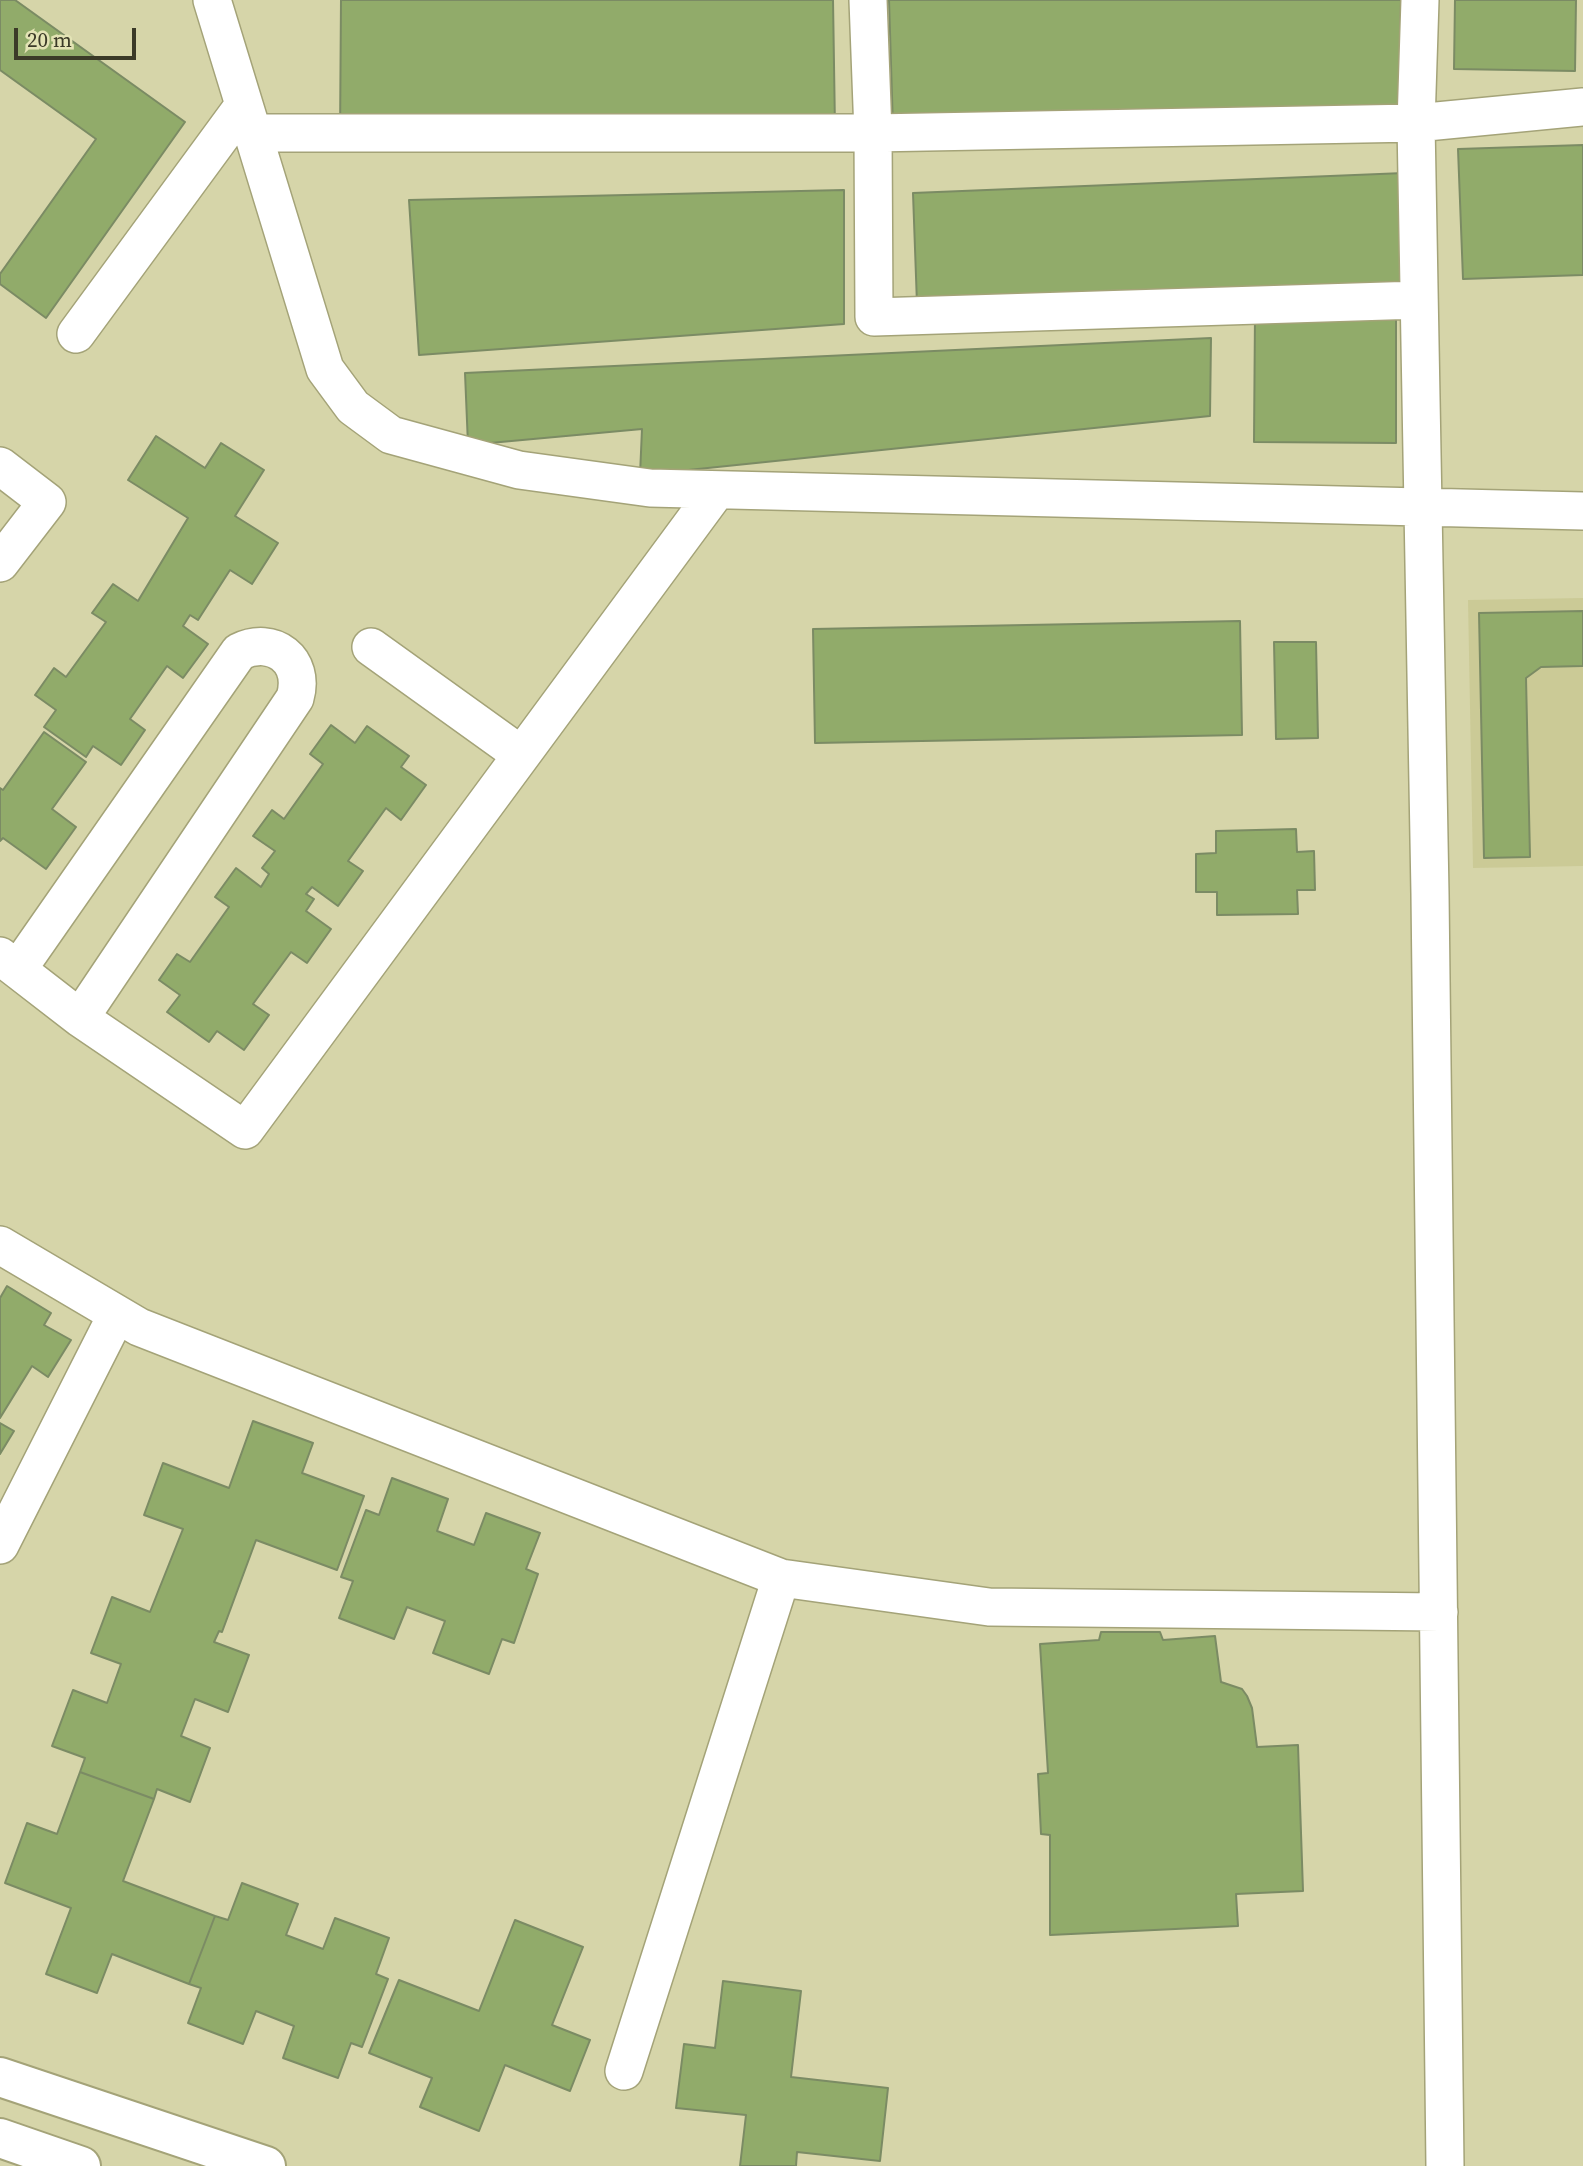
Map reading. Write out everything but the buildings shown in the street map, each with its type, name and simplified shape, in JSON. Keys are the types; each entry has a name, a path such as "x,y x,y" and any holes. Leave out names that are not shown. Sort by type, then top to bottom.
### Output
{"highway":[{"path":"0,2077 266,2166"},
{"path":"0,2138 81,2166"}],"street":[{"path":"212,0 325,369 337,389 371,423 391,435 519,470 585,481 717,491 1423,505 1583,511"},
{"path":"868,0 873,133 874,317 1419,300"},
{"path":"1420,0 1416,123 1445,2166"},
{"path":"248,119 873,133 1416,123 1583,107"},
{"path":"76,334 248,119"},
{"path":"0,466 47,502 0,563"},
{"path":"80,1018 295,698 299,685 298,673 285,653 262,645 239,652 9,963 80,1018 245,1130 520,754 717,491"},
{"path":"371,647 520,754"},
{"path":"0,1245 139,1327 781,1578 989,1607 1439,1612"},
{"path":"0,1545 117,1314"},
{"path":"624,2071 781,1578"}],"shaded area":[{"path":"1583,598 1583,866 1473,868 1468,600"}]}
